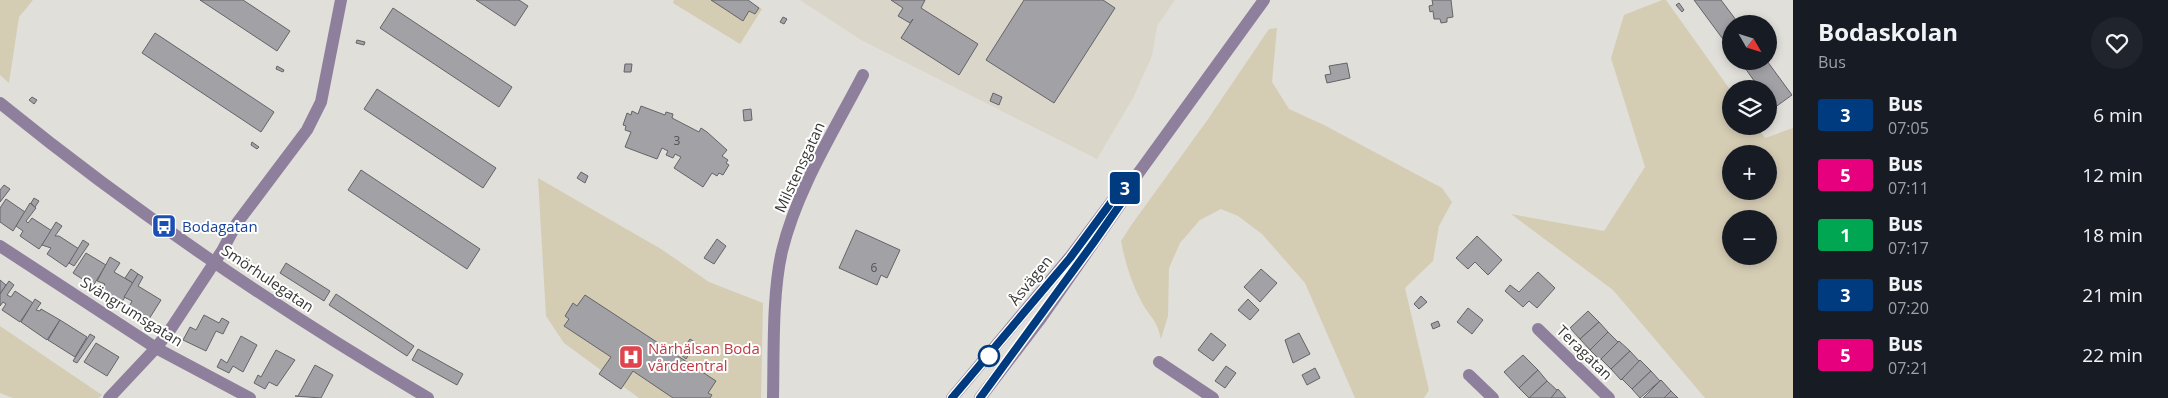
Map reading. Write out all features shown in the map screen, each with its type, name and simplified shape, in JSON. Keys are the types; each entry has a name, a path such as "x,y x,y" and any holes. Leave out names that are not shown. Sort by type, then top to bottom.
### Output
{"street":[{"path":"109,398 156,348 222,251 237,223 307,130 322,102 341,0"},
{"name":"Åsvägen","path":"980,398 1099,235 1124,199 1132,182 1264,0"},
{"name":"Milstensgatan","path":"773,398 779,271 786,236 795,210 863,76"},
{"name":"Smörhulegatan","path":"0,103 72,160 214,261 302,320 428,398"},
{"name":"Åsvägen","path":"952,398 1070,258 1118,193 1132,182"},
{"name":"Svängrumsgatan","path":"0,246 156,348 250,398"},
{"name":"Teragatan","path":"1538,329 1609,398"},
{"path":"1159,362 1213,398"},
{"path":"1469,375 1493,398"}],"shaded area":[{"path":"0,0 33,0 19,17 9,83 0,75"},
{"path":"674,0 747,0 762,9 740,44 673,3"},
{"path":"800,0 1175,0 1157,26 1152,56 1133,98 1097,159 861,40"},
{"path":"1666,0 1723,80 1722,135 1763,135 1765,138 1793,128 1793,398 1705,398 1613,290 1511,214 1604,231 1645,167 1611,58 1624,15"},
{"path":"1277,28 1272,82 1289,109 1324,125 1442,188 1452,202 1439,226 1433,261 1405,288 1429,390 1424,398 1355,398 1305,283 1262,234 1238,216 1221,209 1200,220 1180,243 1169,268 1168,316 1161,339 1155,322 1144,307 1134,287 1121,241 1206,122 1269,29"},
{"path":"538,178 661,249 709,282 763,303 761,398 639,398 564,343 546,316"},
{"path":"0,326 102,395 98,398 13,398 0,393"}],"building":[{"path":"200,0 243,0 290,31 277,51"},
{"path":"476,0 519,0 528,6 515,26"},
{"path":"711,0 748,0 759,8 755,14 749,11 743,21"},
{"path":"891,0 925,0 921,8 978,44 959,75 901,38 913,19 910,23 898,16 903,8"},
{"path":"1024,0 1103,0 1115,8 1054,103 986,60"},
{"path":"1432,0 1451,0 1453,17 1447,18 1447,22 1441,23 1440,19 1434,19 1433,11 1430,12 1429,6 1433,5"},
{"path":"1694,0 1721,0 1732,15 1722,15 1722,38"},
{"path":"1679,3 1684,10 1682,12 1676,5"},
{"path":"393,8 512,87 499,107 380,28"},
{"path":"783,17 787,19 784,24 780,22"},
{"path":"155,33 274,112 261,132 142,53"},
{"path":"357,40 365,42 364,45 356,43"},
{"path":"1347,63 1350,78 1327,83 1325,75 1331,74 1329,66"},
{"path":"625,64 632,64 631,72 624,72"},
{"path":"277,66 284,70 283,72 276,69"},
{"path":"1746,70 1774,70 1792,95 1777,106 1777,80 1754,80"},
{"path":"377,89 496,168 483,188 364,109"},
{"path":"993,93 1002,97 999,105 990,101"},
{"path":"32,97 37,100 34,104 29,100"},
{"path":"641,106 665,115 666,112 673,114 672,118 699,132 701,128 707,132 727,150 722,156 728,160 726,163 729,165 723,175 719,173 717,176 712,173 703,187 674,168 681,157 675,154 673,158 666,155 668,151 662,148 657,159 625,147 631,132 625,130 626,126 623,125 627,113 631,115 632,111 638,114"},
{"path":"751,109 752,120 744,121 743,110"},
{"path":"252,142 259,147 257,149 251,145"},
{"path":"361,170 480,249 467,269 348,190"},
{"path":"581,172 588,176 585,183 577,178"},
{"path":"4,185 10,189 0,202 0,190"},
{"path":"34,198 39,201 35,207 31,203"},
{"path":"6,199 25,212 13,231 0,222 0,208"},
{"path":"30,203 36,208 26,221 28,223 32,218 52,231 39,249 20,236 23,231 16,226"},
{"path":"56,222 62,226 55,236 59,236 79,249 66,267 47,254 51,248 42,245"},
{"path":"856,230 900,250 887,278 881,275 877,285 839,268"},
{"path":"1477,236 1502,260 1488,275 1475,262 1468,269 1456,258"},
{"path":"717,239 726,246 714,264 704,258"},
{"path":"83,240 89,244 74,266 69,263"},
{"path":"86,253 106,265 93,286 73,273"},
{"path":"110,257 120,263 114,272 133,283 122,302 101,290 105,284 97,281"},
{"path":"286,263 330,291 324,301 280,273"},
{"path":"131,269 138,274 133,283 125,278"},
{"path":"1261,269 1277,283 1260,302 1244,287"},
{"path":"1538,272 1555,288 1537,308 1529,301 1523,307 1505,291 1510,285 1519,292"},
{"path":"138,274 143,277 138,286 161,300 149,319 129,307 132,301 124,297"},
{"path":"0,280 6,285 0,294"},
{"path":"9,281 14,285 7,295 11,297 15,291 33,303 20,322 2,310 6,304 3,302 0,306 0,294"},
{"path":"336,294 414,346 407,356 329,305"},
{"path":"585,295 716,381 708,393 712,395 710,398 673,398 633,371 621,389 599,374 611,357 564,326 569,319 565,316 573,303 577,306"},
{"path":"1421,296 1427,302 1419,309 1414,304"},
{"path":"35,299 41,303 36,310 40,311 41,309 60,320 47,340 21,322"},
{"path":"1248,299 1259,310 1250,320 1238,310"},
{"path":"1468,308 1483,320 1472,334 1457,322"},
{"path":"1588,311 1599,322 1580,339 1570,328"},
{"path":"204,315 219,323 222,318 229,322 223,334 216,331 206,351 183,340 190,327 196,330"},
{"path":"60,320 87,337 75,357 48,340"},
{"path":"1438,321 1440,326 1433,329 1431,324"},
{"path":"1599,322 1608,332 1590,350 1580,339"},
{"path":"1608,332 1619,343 1600,360 1590,350"},
{"path":"1211,333 1226,345 1213,361 1198,350"},
{"path":"1299,333 1310,354 1293,363 1285,340"},
{"path":"90,334 95,337 77,363 73,361"},
{"path":"241,336 257,345 243,372 233,366 229,373 217,367 221,359 227,363"},
{"path":"690,339 696,343 686,359 680,354"},
{"path":"1619,341 1630,351 1611,369 1601,359"},
{"path":"96,343 119,357 107,376 84,362"},
{"path":"418,349 463,374 457,385 412,360"},
{"path":"276,350 295,360 277,386 269,382 265,389 254,383 258,375 261,377"},
{"path":"1630,351 1640,362 1621,380 1611,369"},
{"path":"1523,355 1538,370 1519,388 1504,372"},
{"path":"1640,360 1651,371 1632,389 1622,379"},
{"path":"315,365 333,375 321,398 295,396 298,396"},
{"path":"1226,366 1236,373 1225,388 1215,381"},
{"path":"1315,368 1320,378 1307,385 1302,375"},
{"path":"1538,370 1547,381 1529,398 1519,388"},
{"path":"1651,371 1660,381 1640,398 1632,389"},
{"path":"1661,380 1671,391 1664,398 1643,398"},
{"path":"1547,381 1558,391 1551,398 1529,398"},
{"path":"1558,389 1566,398 1551,398"},
{"path":"1671,391 1678,398 1664,398"}],"bus line":[{"name":"3","path":"952,398 1070,258 1118,193 1132,182 1124,199 1094,242 1004,368 980,398"}],"place":[{"name":"Bodagatan","path":"164,226"},
{"name":"Närhälsan Boda vårdcentral","path":"631,357"}]}
